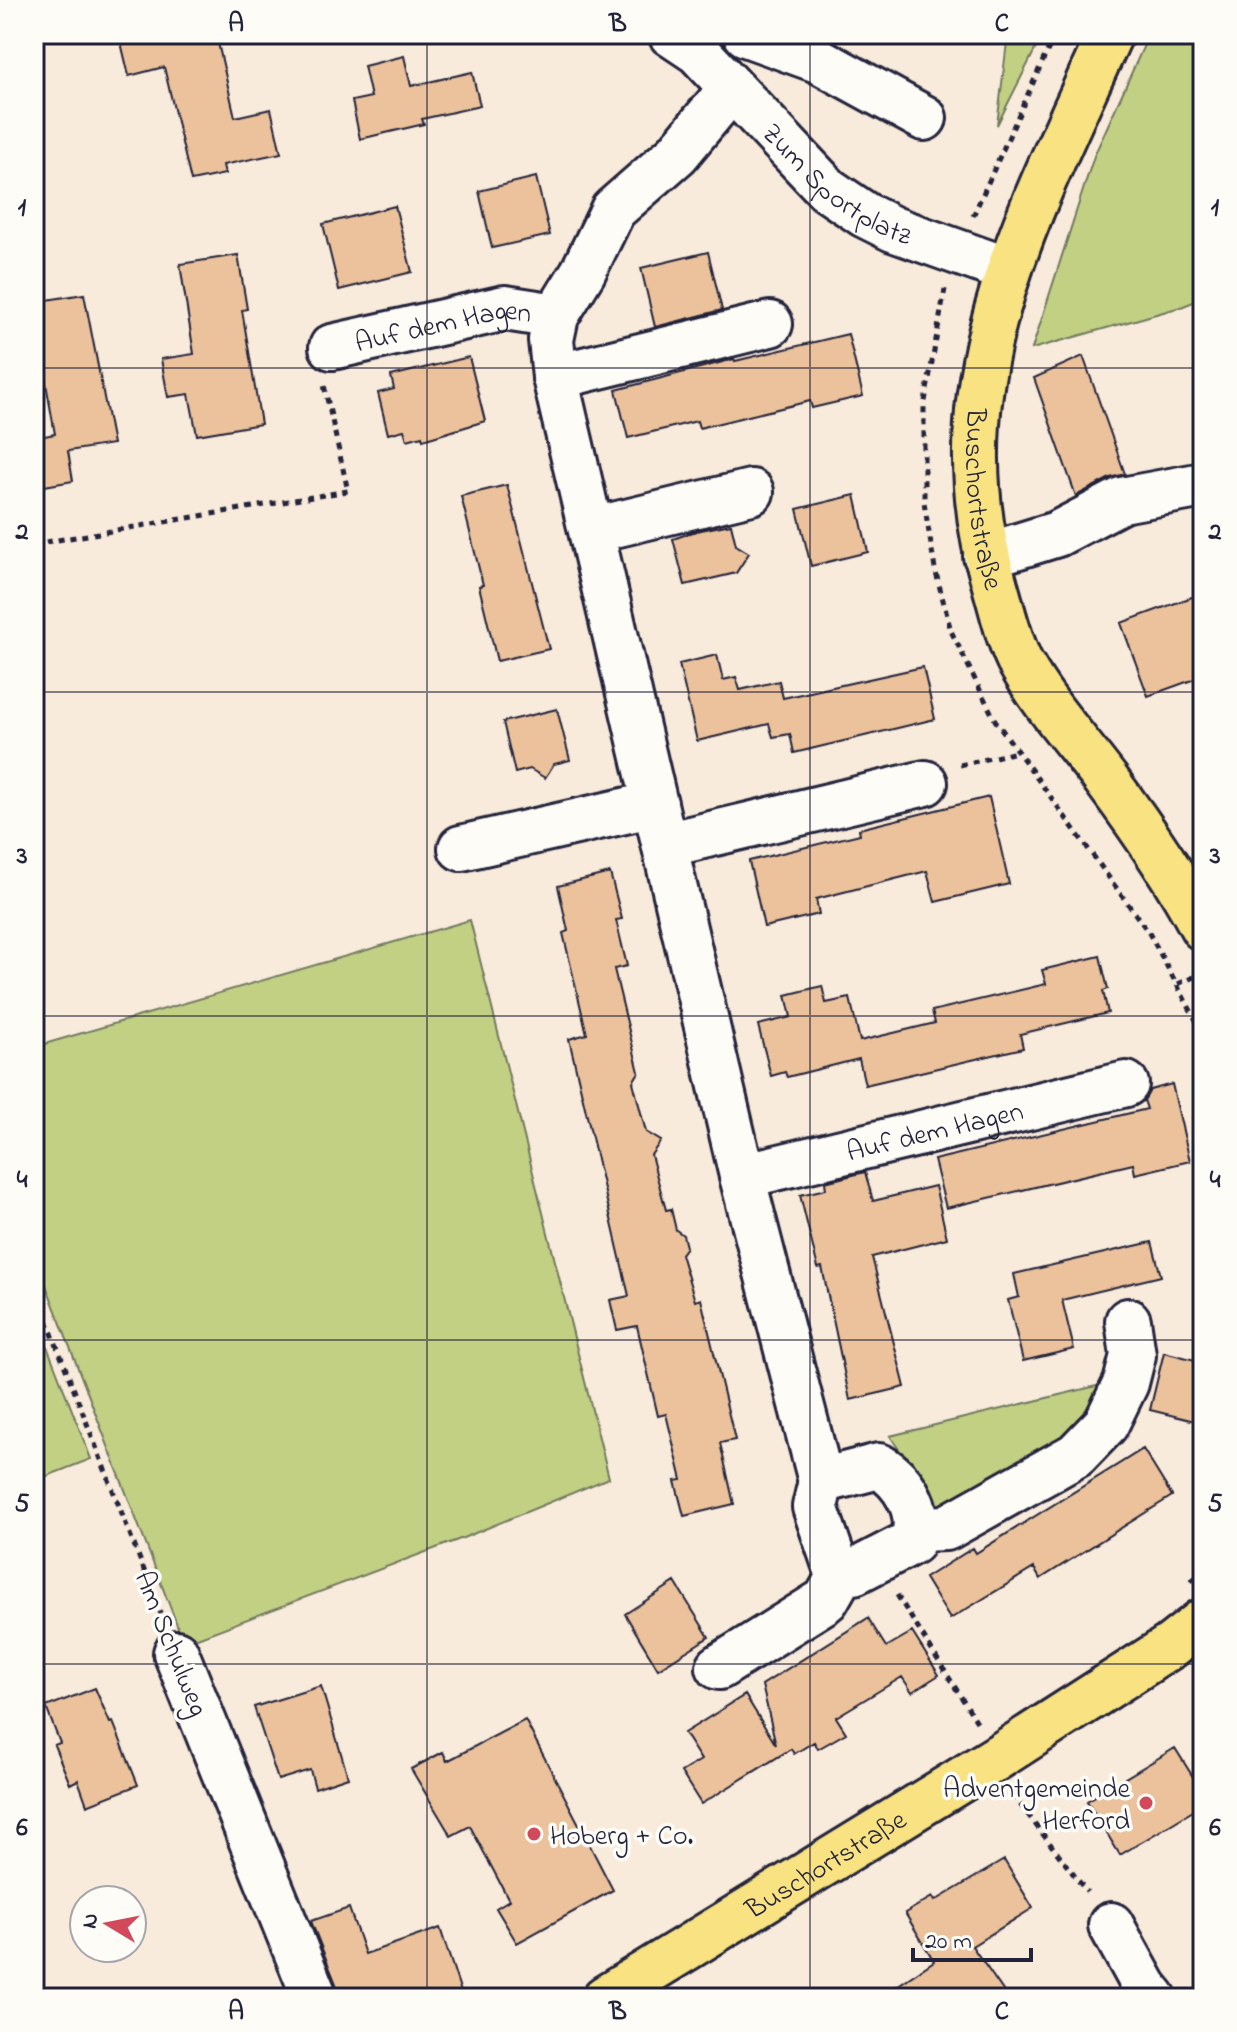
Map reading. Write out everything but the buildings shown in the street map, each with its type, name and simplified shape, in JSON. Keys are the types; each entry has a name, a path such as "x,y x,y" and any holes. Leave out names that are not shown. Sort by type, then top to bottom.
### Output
{"main road":[{"name":"Buschortstraße","path":"1110,34 1008,270 981,375 974,441 976,494 986,556 1020,662 1053,715 1106,781 1182,888 1203,928"},
{"name":"Buschortstraße","path":"605,1998 995,1759 1171,1646 1203,1621"}],"street":[{"name":"Zum Sportplatz","path":"685,43 740,34"},
{"path":"746,34 818,60 924,118"},
{"name":"Zum Sportplatz","path":"685,43 828,190 865,215 893,229 1008,270"},
{"name":"Auf dem Hagen","path":"731,89 677,154 613,210 583,272 556,316 551,340 555,377 742,1176 821,1481 815,1507 834,1562 859,1566"},
{"name":"Auf dem Hagen","path":"332,347 505,308 556,316"},
{"path":"555,377 770,324"},
{"path":"986,556 1057,534 1122,500 1203,485"},
{"path":"593,530 751,492"},
{"path":"461,848 660,825 925,783"},
{"name":"Auf dem Hagen","path":"742,1176 1126,1084"},
{"path":"918,1529 946,1528 1076,1455 1106,1424 1126,1383 1133,1355 1128,1321"},
{"path":"719,1667 826,1600 859,1566 912,1542 918,1529 916,1512 893,1474 879,1466 821,1481"},
{"name":"Am Schulweg","path":"176,1653 315,1998"},
{"path":"1111,1925 1154,1998"}],"path":[{"path":"34,544 348,491 322,379 332,347"},
{"path":"925,783 937,771 1017,752"},
{"path":"1178,984 1203,973"},
{"name":"Am Schulweg","path":"34,1287 176,1653"},
{"path":"859,1566 976,1720 1014,1796 1111,1925"}],"green space":[{"path":"1008,34 1043,34 997,125"},
{"path":"1149,34 1203,34 1203,298 1032,349 1094,156"},
{"path":"470,920 609,1478 463,1538 184,1643 34,1254 34,1047"},
{"path":"34,1313 91,1459 34,1481"},
{"path":"1117,1381 1094,1418 942,1515 890,1436"}],"place":[{"name":"Adventgemeinde Herford","path":"1146,1803"},
{"name":"Hoberg + Co.","path":"534,1834"}]}
